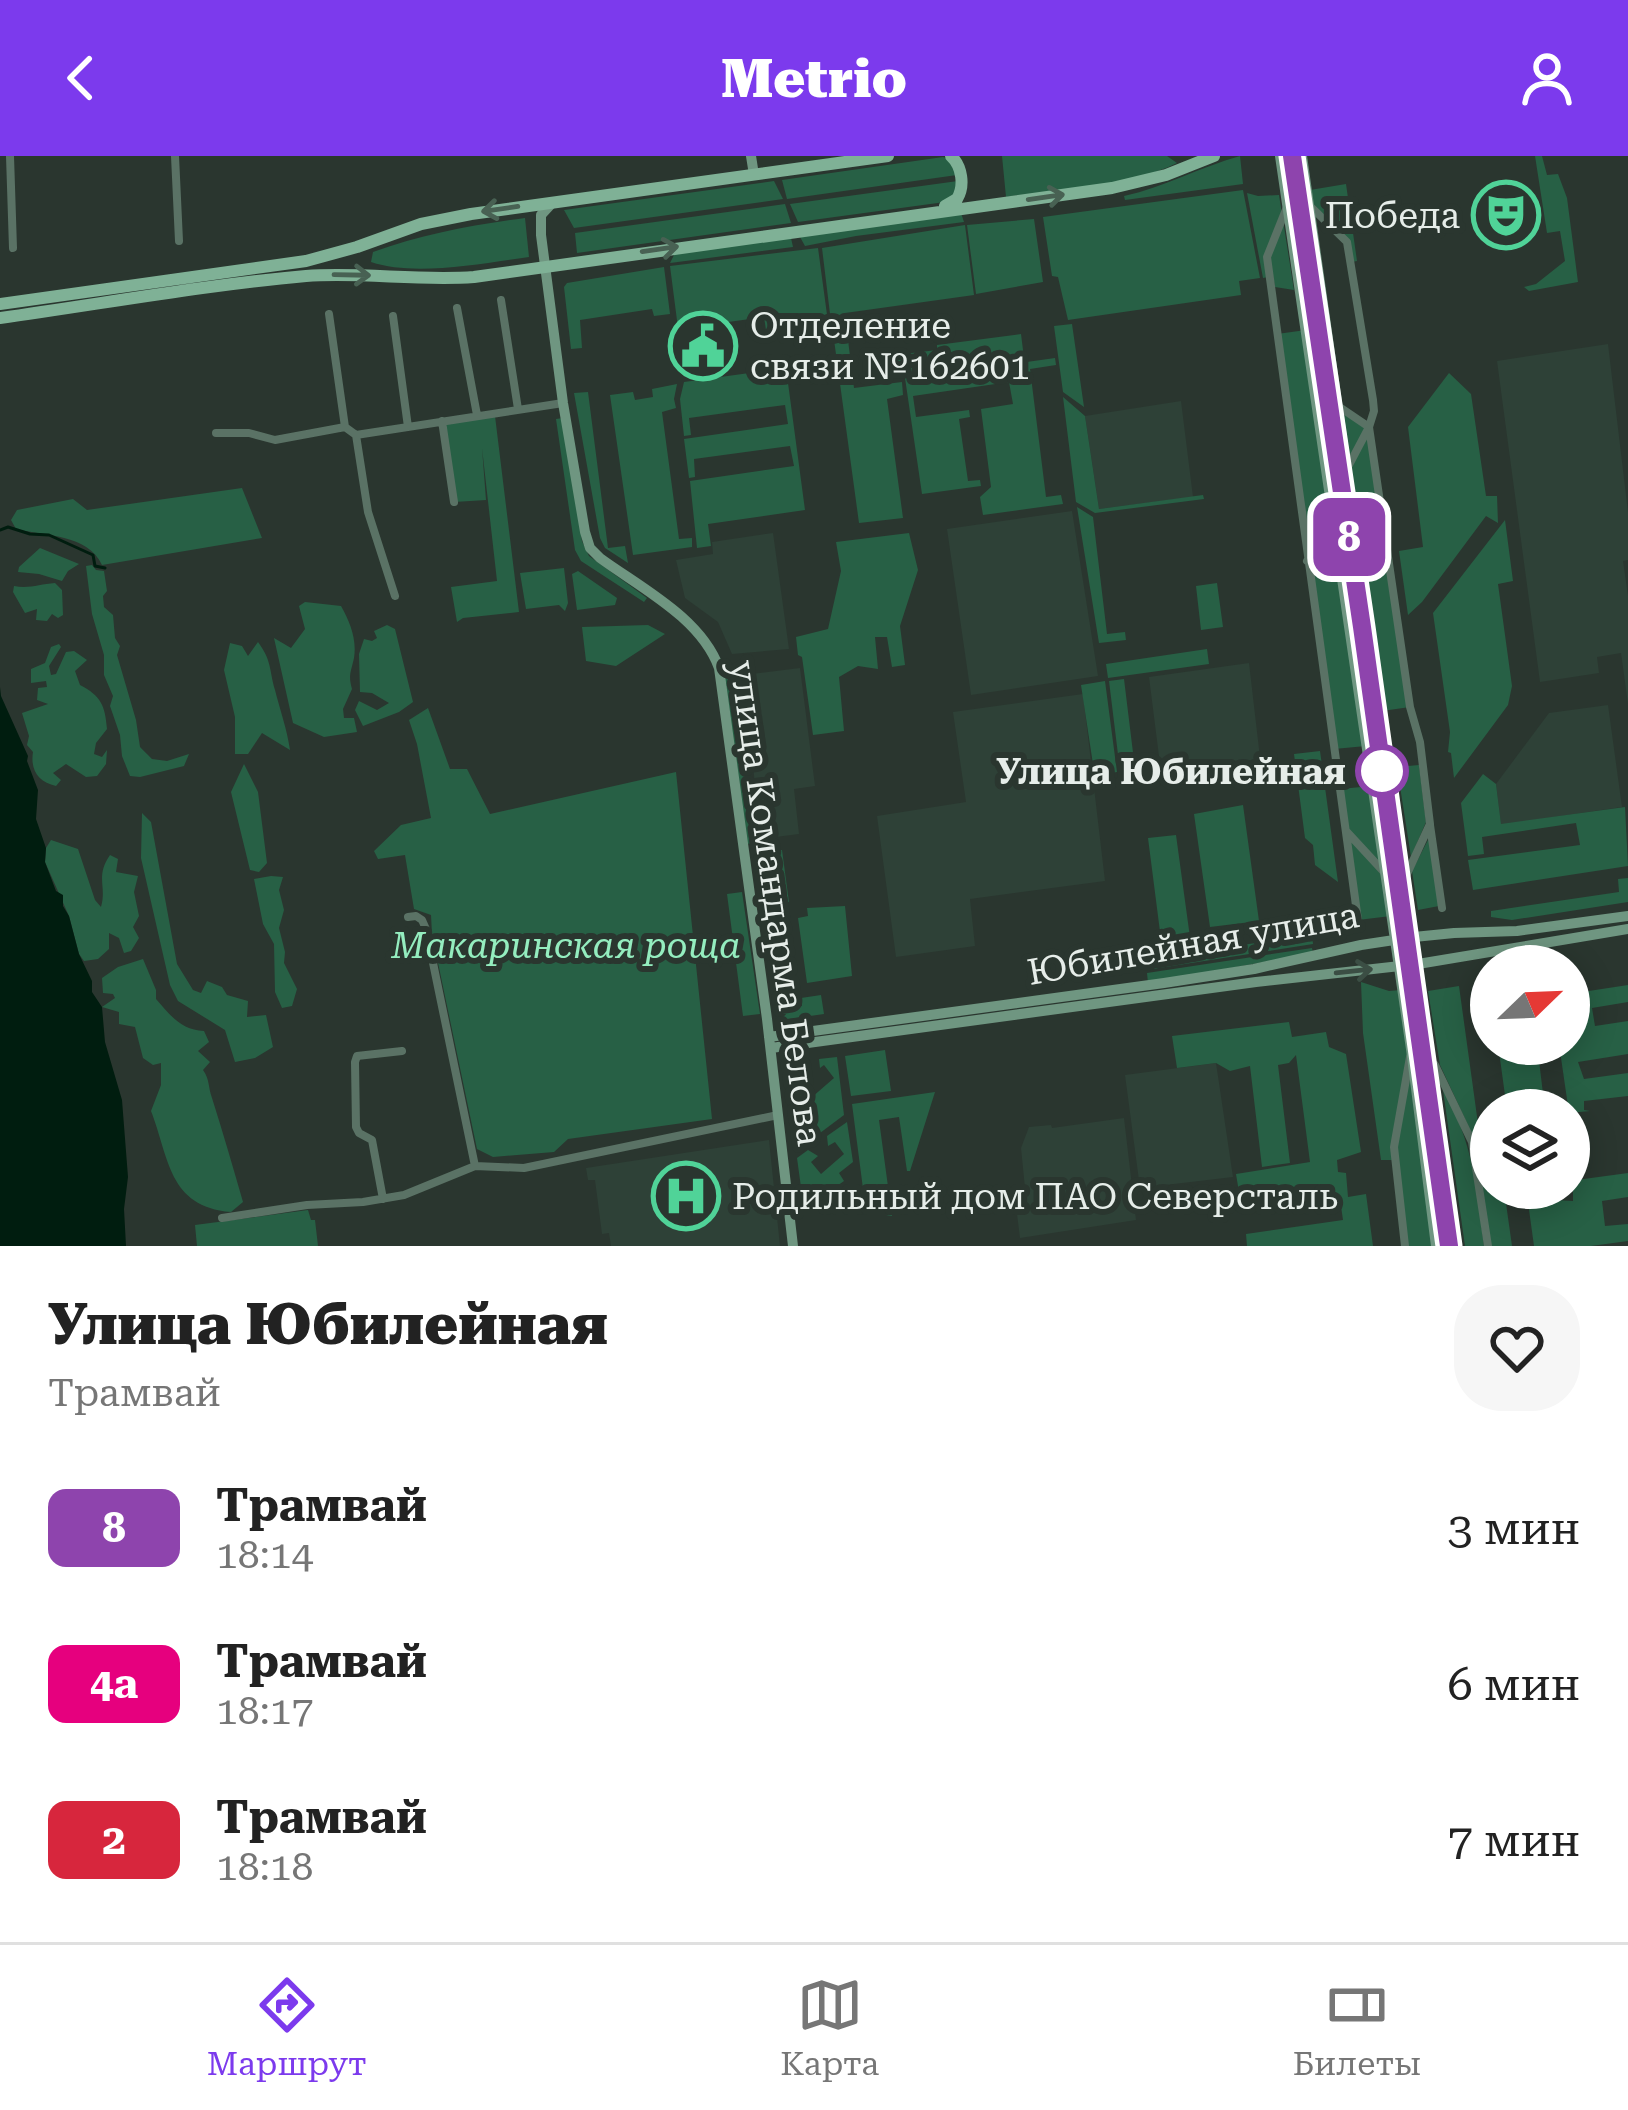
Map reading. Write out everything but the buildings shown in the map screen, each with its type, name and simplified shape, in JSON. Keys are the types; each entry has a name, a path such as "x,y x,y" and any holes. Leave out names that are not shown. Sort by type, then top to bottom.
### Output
{"main road":[{"path":"752,156 754,176"},
{"path":"0,318 235,278 331,255 448,218 888,156"},
{"path":"927,212 952,203 961,193 960,168 952,156"},
{"path":"1280,156 1436,1246"},
{"path":"1302,156 1457,1246"},
{"path":"0,304 235,278 448,279 1112,188 1166,175 1209,157"},
{"name":"улица Командарма Белова","path":"553,202 539,222 584,532 600,558 692,625 707,642 718,668 794,1246"},
{"name":"Юбилейная улица","path":"1164,988 1394,940 1537,929 1628,916"},
{"name":"Юбилейная улица","path":"1524,945 1628,929"},
{"path":"1503,931 1505,945"},
{"name":"Юбилейная улица","path":"770,1043 1164,988 1418,964 1470,954"},
{"path":"1308,957 1311,975"}],"street":[{"path":"10,156 13,248"},
{"path":"175,156 179,241"},
{"path":"1288,205 1267,257 1358,920"},
{"path":"1309,205 1347,242 1373,400 1369,427 1345,471"},
{"path":"501,300 518,410"},
{"path":"458,308 476,415"},
{"path":"329,314 345,427 356,435 563,404"},
{"path":"393,316 408,427"},
{"path":"1337,405 1369,427 1442,908"},
{"path":"442,422 454,502"},
{"path":"216,434 249,433 275,440 345,427"},
{"path":"356,435 368,512 395,596"},
{"path":"1307,561 1333,515"},
{"path":"1406,878 1430,824"},
{"path":"1346,830 1384,872"},
{"path":"408,917 416,916 426,929 475,1166"},
{"path":"1406,1246 1394,1147 1411,1049"},
{"path":"383,1199 372,1140 356,1127 355,1061 364,1054 402,1051"},
{"path":"1432,1057 1472,1142 1488,1246"},
{"path":"222,1218 383,1199 475,1166 524,1168 778,1115"}],"shaded area":[{"path":"1608,344 1628,512 1628,560 1623,561 1628,596 1628,704 1621,653 1597,657 1599,673 1540,682 1497,361"},
{"path":"1181,401 1193,497 1099,509 1085,416"},
{"path":"1072,511 1098,676 971,695 947,529"},
{"path":"773,533 789,649 732,654 718,622 685,598 676,560 713,554 712,542"},
{"path":"1249,663 1261,766 1162,780 1149,677"},
{"path":"800,668 815,786 794,789 799,834 761,839 743,675"},
{"path":"0,687 38,790 36,819 46,848 45,862 56,891 63,895 92,992 102,1007 105,1042 122,1100 128,1177 126,1246 0,1246"},
{"path":"1083,694 1105,881 970,899 975,946 896,957 877,816 966,802 953,712"},
{"path":"1608,705 1622,807 1501,825 1496,784 1549,713"},
{"path":"1216,1063 1233,1177 1140,1188 1125,1075"},
{"path":"1124,1118 1136,1220 1020,1238 1014,1190 1025,1188 1021,1148 1029,1127"},
{"name":"Родильный дом ПАО Северсталь","path":"769,1140 780,1246 611,1246 609,1233 602,1234 595,1180 588,1180 586,1168"}],"green space":[{"path":"1002,156 1167,156 1177,163 1115,183 1006,197"},
{"path":"1240,156 1243,184 1125,200 1124,196"},
{"path":"1535,156 1542,156 1547,175 1558,174 1567,198 1578,282 1529,291 1524,287 1536,284 1565,261 1560,231 1547,233"},
{"path":"950,159 957,175 787,199 782,180"},
{"path":"774,181 783,199 574,228 564,210"},
{"path":"958,181 957,194 945,202 798,222 790,204"},
{"path":"1346,184 1357,261 1352,262 1347,242 1313,207 1310,190"},
{"path":"1243,190 1260,278 1239,281 1241,295 1068,320 1058,277 1052,276 1043,217"},
{"path":"1247,193 1279,195 1294,290 1275,287 1273,276 1263,278"},
{"path":"785,204 791,223 577,253 575,233"},
{"path":"961,213 964,222 805,246 800,237"},
{"path":"525,218 529,257 428,269 371,262 373,252 410,240"},
{"path":"1034,219 1043,282 976,294 967,225"},
{"path":"965,225 974,295 845,313 846,321 831,322 822,248"},
{"path":"791,238 793,247 670,263 675,253"},
{"path":"818,248 828,322 766,330 764,317 700,326 700,333 679,336 670,266"},
{"path":"664,267 670,314 654,316 652,309 580,320 582,348 571,349 567,283"},
{"path":"846,324 854,388 902,382 903,395 887,399 903,518 859,523 832,325"},
{"path":"1072,324 1084,407 1063,392 1054,326"},
{"path":"1306,330 1366,746 1334,749 1277,334"},
{"path":"1021,334 1024,358 938,371 937,375 1055,358 1056,365 1030,369 1046,497 1061,495 1063,504 983,515 980,497 991,487 981,409 1013,404 1009,382 913,396 916,417 969,410 970,417 959,419 968,481 980,480 981,486 922,494 905,378 898,378 895,355"},
{"path":"786,368 805,510 708,524 711,546 697,548 690,481 794,466 790,446 694,459 695,477 689,478 684,439 788,424 785,405 689,418 691,435 684,436 680,399 684,382"},
{"path":"1449,373 1471,394 1486,496 1497,496 1498,523 1486,516 1408,615 1399,551 1423,547 1408,427"},
{"path":"677,384 676,408 662,412 679,539 692,538 692,547 633,555 610,395 633,392 635,400 653,397 652,389"},
{"path":"588,392 608,548 625,546 628,563 605,548 600,538 574,393"},
{"path":"1063,397 1085,416 1099,509 1203,495 1204,499 1095,513 1076,502"},
{"path":"1337,405 1369,427 1410,707 1382,711"},
{"path":"495,416 519,612 457,622 451,587 497,581 482,448 486,500 454,502 442,421"},
{"path":"563,418 582,541 589,556 647,598 644,602 581,561 575,550 556,419"},
{"path":"242,488 262,538 102,565 87,547 16,529 11,520 17,510 73,499 87,510"},
{"path":"1077,507 1093,517 1107,634 1125,632 1126,640 1099,643"},
{"path":"1505,520 1513,581 1498,584 1512,686 1508,705 1454,778 1433,613"},
{"path":"909,533 918,570 900,626 905,665 892,667 887,637 875,637 878,669 858,666 839,677 844,731 813,735 796,637 828,629 841,571 836,542"},
{"path":"40,548 79,564 62,581 18,572"},
{"path":"86,566 104,571 104,607 113,615 120,646 117,655 140,747 152,759 167,761 189,754 184,766 130,776 92,614"},
{"path":"564,568 565,611 559,605 526,609 520,573"},
{"path":"578,571 617,598 615,605 577,610 572,574"},
{"path":"55,583 62,590 63,615 52,614 47,621 36,620 37,609 25,613 13,592 14,586"},
{"path":"1217,583 1223,627 1201,630 1196,586"},
{"path":"305,602 341,606 350,624 352,689 343,709 344,718 354,718 357,732 324,737 293,723 274,638 291,648 305,629 299,606"},
{"path":"387,625 395,629 413,702 363,726 355,710 359,701 377,710 389,703 360,692 359,654 364,639 377,638 374,631"},
{"path":"648,625 665,634 616,666 586,661 582,627"},
{"path":"258,642 268,660 290,750 262,733 248,754 235,754 235,717 224,670 230,643 242,646 248,656"},
{"path":"59,644 49,666 51,675 56,674 66,652 74,651 87,660 75,671 80,685 97,697 105,714 107,729 94,754 102,757 107,750 106,764 97,776 86,777 66,764 53,773 61,780 56,786 34,770 22,713 48,704 37,700 38,688 47,687 46,681 31,683 31,669 45,663 51,647"},
{"path":"1207,649 1209,664 1108,678 1106,664"},
{"path":"731,674 754,843 746,844 722,675"},
{"path":"1124,679 1136,777 1121,779 1109,681"},
{"path":"1105,681 1117,772 1100,775 1096,784 1081,685"},
{"name":"Макаринская роща","path":"428,708 450,769 467,769 490,814 676,772 712,1119 568,1139 554,1152 493,1157 477,1149 431,915 414,909 405,855 378,859 374,851 401,825 431,818 409,720"},
{"path":"1320,751 1338,882 1315,865 1313,845 1305,838 1294,754"},
{"path":"244,764 258,792 267,863 259,872 250,870 231,792"},
{"path":"1419,765 1426,822 1411,857 1397,767"},
{"path":"1483,774 1496,784 1501,824 1625,807 1628,866 1473,890 1468,860 1580,845 1576,823 1482,837 1484,854 1468,856 1461,803"},
{"path":"1372,786 1391,916 1358,920 1340,789"},
{"path":"1243,805 1259,921 1210,927 1194,814"},
{"path":"142,813 151,822 177,964 193,990 201,993 207,981 222,987 227,995 248,1001 247,1017 266,1015 273,1047 255,1058 235,1062 225,1030 178,1001 170,985 141,858"},
{"path":"1176,835 1192,952 1312,935 1313,944 1146,970 1145,958 1163,955 1148,838"},
{"path":"1429,838 1439,906 1418,910 1412,871"},
{"path":"51,840 78,849 101,907 103,869 110,855 118,859 116,872 138,876 134,892 139,916 133,927 139,938 131,951 124,953 119,938 109,933 109,949 98,959 84,961 45,862"},
{"path":"782,850 789,902 777,904 790,1007 802,1006 801,998 821,995 824,1014 782,1020 760,852"},
{"path":"283,877 279,928 284,963 297,989 292,1006 282,1008 275,992 274,944 263,924 254,879"},
{"path":"1628,878 1628,902 1512,920 1491,917 1491,911 1619,892 1618,879"},
{"path":"742,892 760,1014 743,1016 727,894"},
{"path":"845,906 852,976 807,983 798,918 808,916 807,908"},
{"path":"1312,948 1313,953 1148,983 1147,973"},
{"path":"143,959 156,999 182,1025 204,1031 209,1042 198,1051 210,1062 203,1070 243,1202 231,1212 194,1201 174,1177 151,1111 161,1085 161,1063 153,1065 143,1058 135,1027 119,1024 119,1012 102,1007 115,998 103,993 102,978"},
{"path":"1361,982 1401,990 1436,1246 1405,1246 1393,1160 1381,1160 1363,1033"},
{"path":"1628,985 1628,1002 1592,1008 1595,1026 1628,1021 1628,1054 1590,1060 1590,991"},
{"path":"1459,986 1473,1089 1470,1130 1440,1065 1428,991"},
{"path":"1289,1022 1292,1037 1326,1032 1329,1047 1346,1054 1361,1152 1337,1160 1338,1172 1346,1173 1348,1197 1366,1194 1373,1246 1247,1246 1246,1234 1343,1220 1340,1199 1242,1210 1236,1174 1310,1162 1296,1055 1278,1065 1290,1163 1262,1167 1250,1066 1230,1071 1216,1063 1177,1068 1172,1036"},
{"path":"885,1050 891,1091 851,1096 845,1056"},
{"path":"837,1057 844,1115 796,1151 789,1085 800,1077 807,1080 800,1085 811,1098 834,1078 824,1065 820,1068 819,1059"},
{"path":"1501,1065 1540,1065 1542,1089 1504,1089"},
{"path":"1562,1065 1579,1065 1584,1079 1628,1073 1628,1096 1590,1100 1590,1089 1566,1089"},
{"path":"1443,1090 1470,1160 1470,1209 1479,1209 1484,1246 1465,1246"},
{"path":"935,1092 910,1171 899,1117 879,1120 892,1216 886,1215 883,1202 865,1204 852,1104"},
{"path":"847,1122 853,1162 839,1173 844,1181 804,1209 797,1158 808,1150 818,1156 811,1162 821,1174 844,1154 835,1142 828,1146 827,1136"},
{"path":"1628,1173 1628,1197 1602,1201 1605,1226 1628,1224 1628,1241 1534,1246 1529,1209 1590,1209 1590,1178"},
{"path":"1482,1209 1507,1209 1512,1246 1488,1246"},
{"path":"308,1210 315,1220 318,1246 197,1246 195,1225"}],"waterway":[{"path":"0,530 8,527 49,535 93,555 95,566 105,568"}],"tram line":[{"path":"1292,156 1448,1246"},
{"name":"8","path":"1292,156 1449,1246"}],"place":[{"name":"Победа","path":"1506,215"},
{"name":"Отделение связи №162601","path":"703,346"},
{"name":"Улица Юбилейная","path":"1382,771"},
{"name":"Родильный дом ПАО Северсталь","path":"686,1196"}]}
